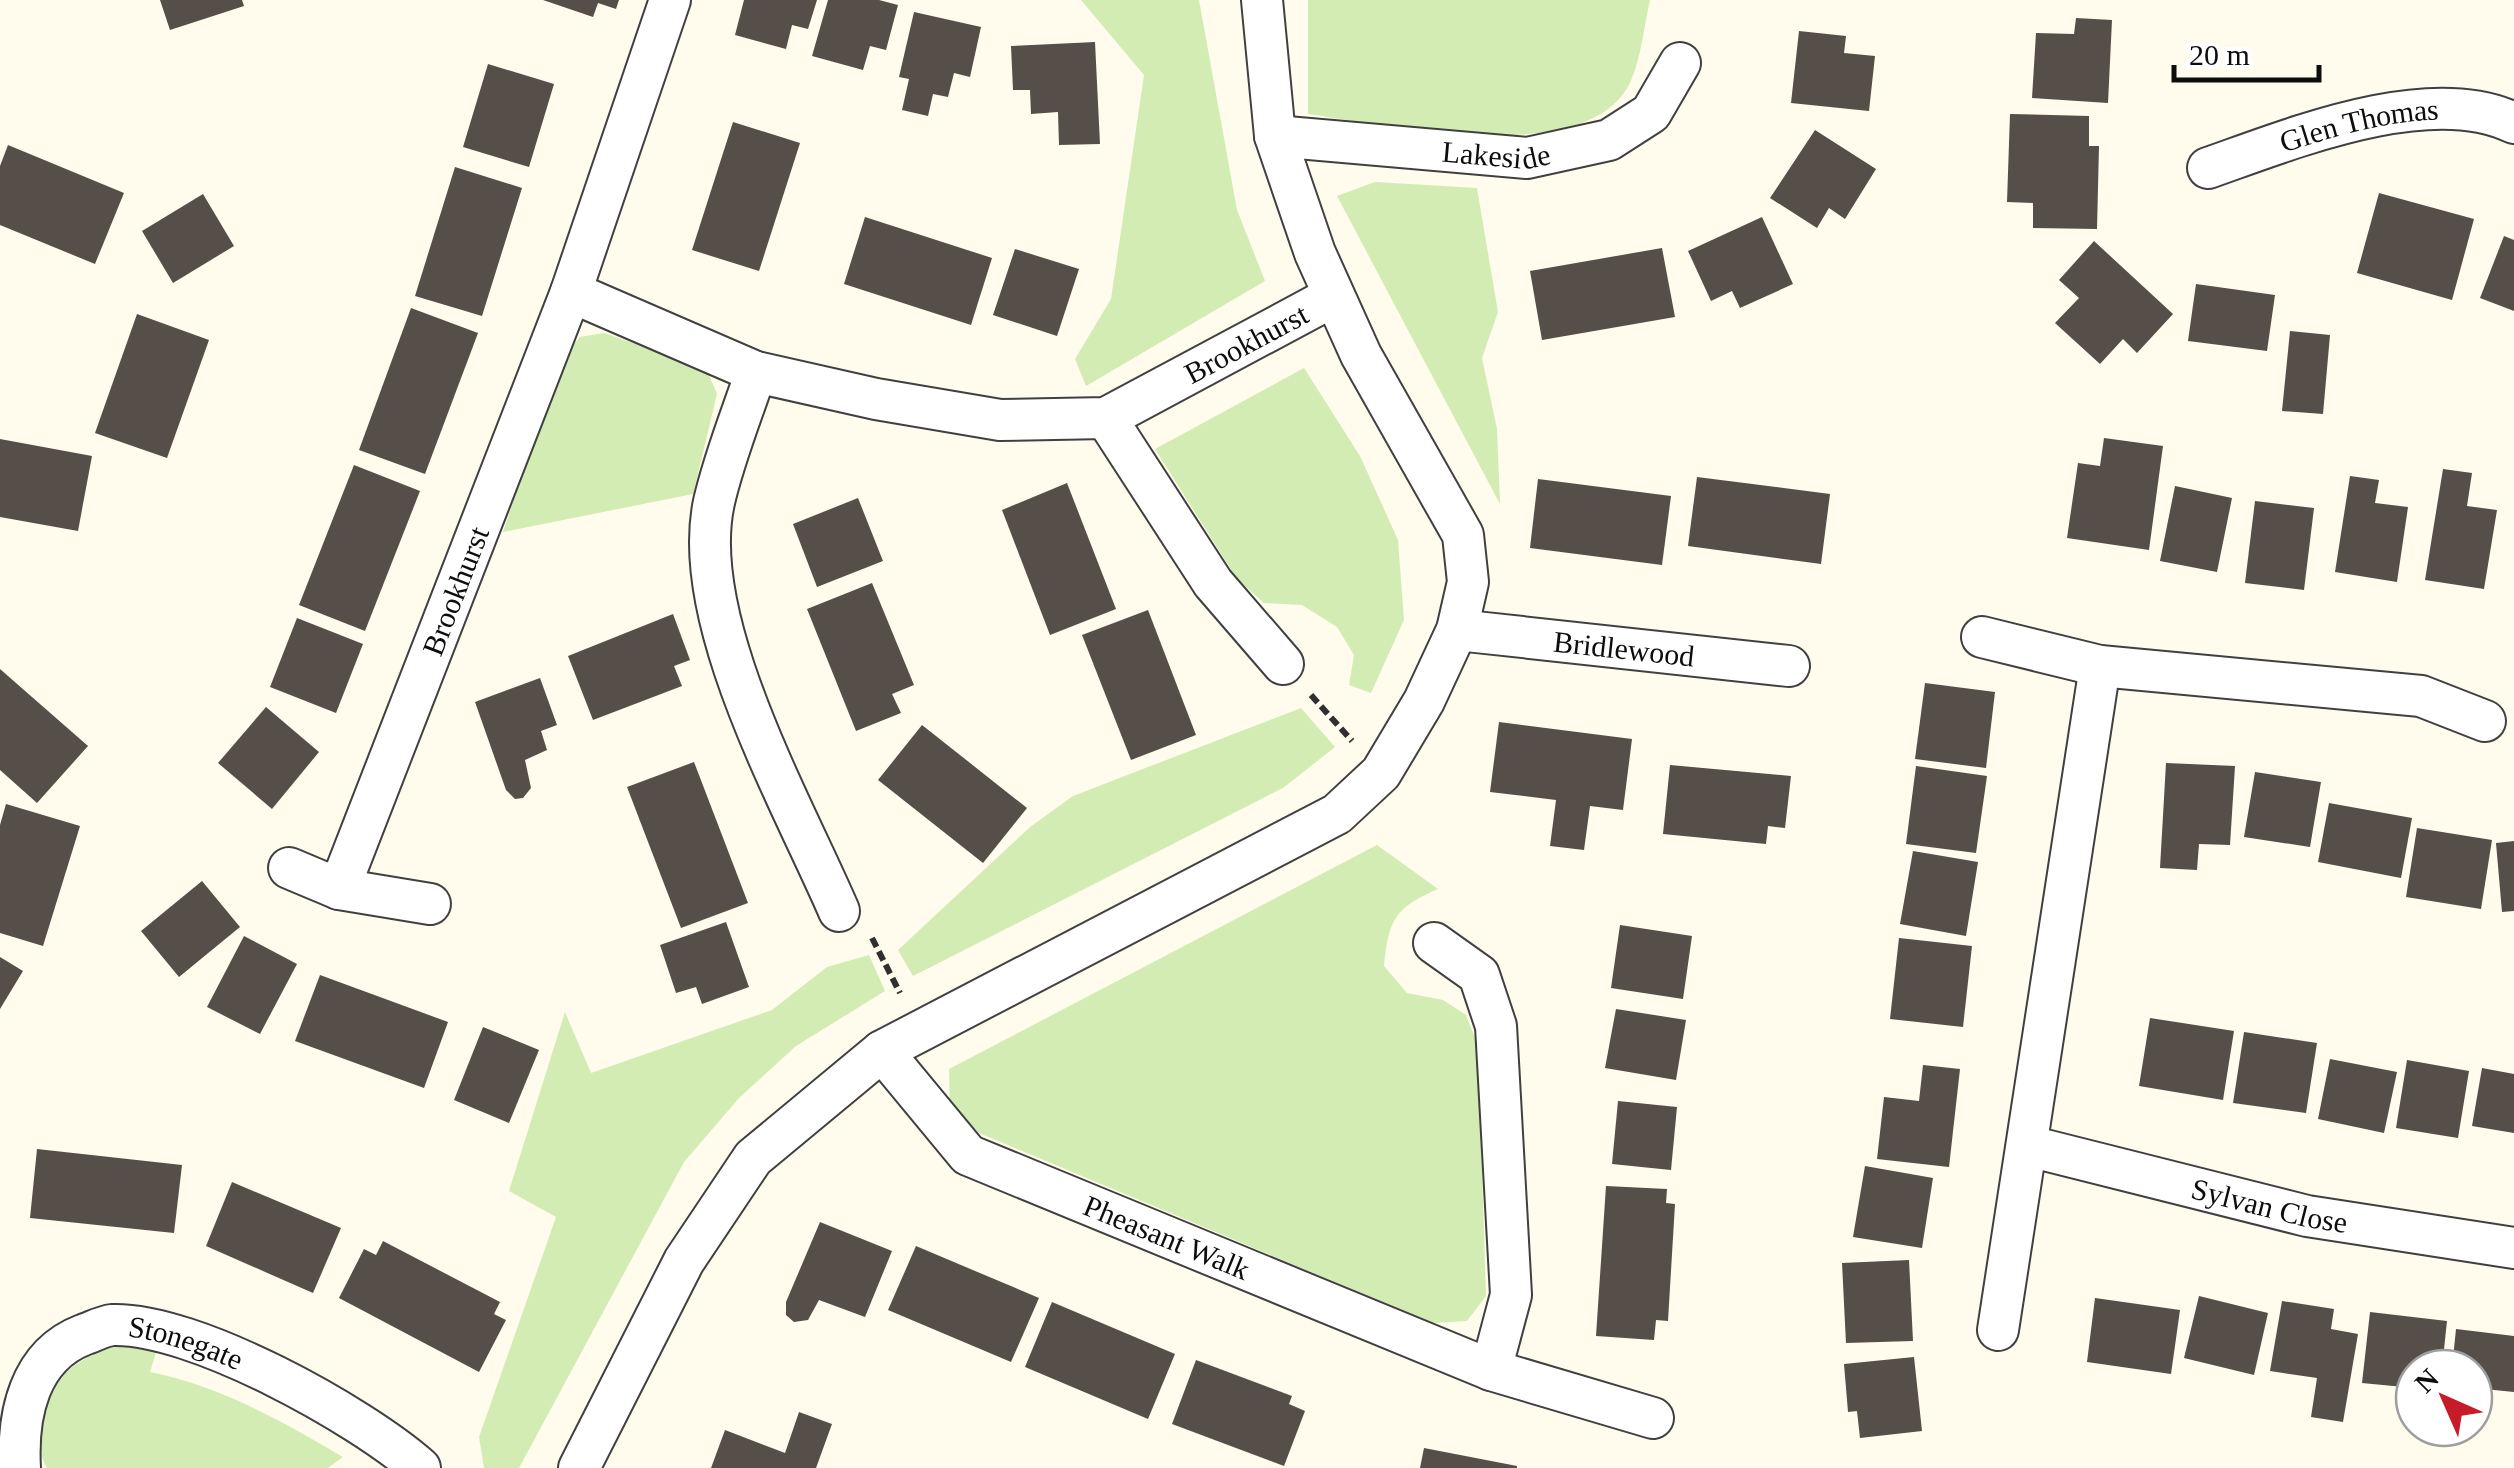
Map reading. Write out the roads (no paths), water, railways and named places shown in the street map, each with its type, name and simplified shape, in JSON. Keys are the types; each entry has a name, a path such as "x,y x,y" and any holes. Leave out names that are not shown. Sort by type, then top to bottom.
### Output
{"street":[{"name":"Brookhurst","path":"339,890 570,292 670,0"},
{"path":"580,1468 684,1260 753,1158 882,1051 1338,814 1381,772 1424,702 1456,630 1468,582 1464,535 1332,296 1275,136 1262,0"},
{"name":"Lakeside","path":"1275,136 1527,158 1609,140 1651,113 1680,64"},
{"name":"Glen Thomas","path":"2208,168 2312,131 2417,110 2494,114 2514,123"},
{"name":"Brookhurst","path":"570,292 756,372 876,400 1000,420 1106,418 1332,296"},
{"path":"756,372 714,505 712,594 745,697 839,911"},
{"path":"1106,418 1212,583 1283,664"},
{"name":"Bridlewood","path":"1456,630 1788,666"},
{"path":"1982,637 2100,666 2421,696 2485,721"},
{"path":"1998,1330 2030,1146 2100,666"},
{"path":"288,868 339,890 430,904"},
{"path":"1434,943 1479,975 1496,1026 1512,1295 1491,1370"},
{"name":"Pheasant Walk","path":"882,1051 968,1156 1491,1370 1653,1418"},
{"name":"Sylvan Close","path":"2030,1146 2307,1216 2514,1248"},
{"name":"Stonegate","path":"20,1468 18,1430 24,1396 60,1344 110,1325 151,1330 262,1368 390,1441 420,1468"}]}
